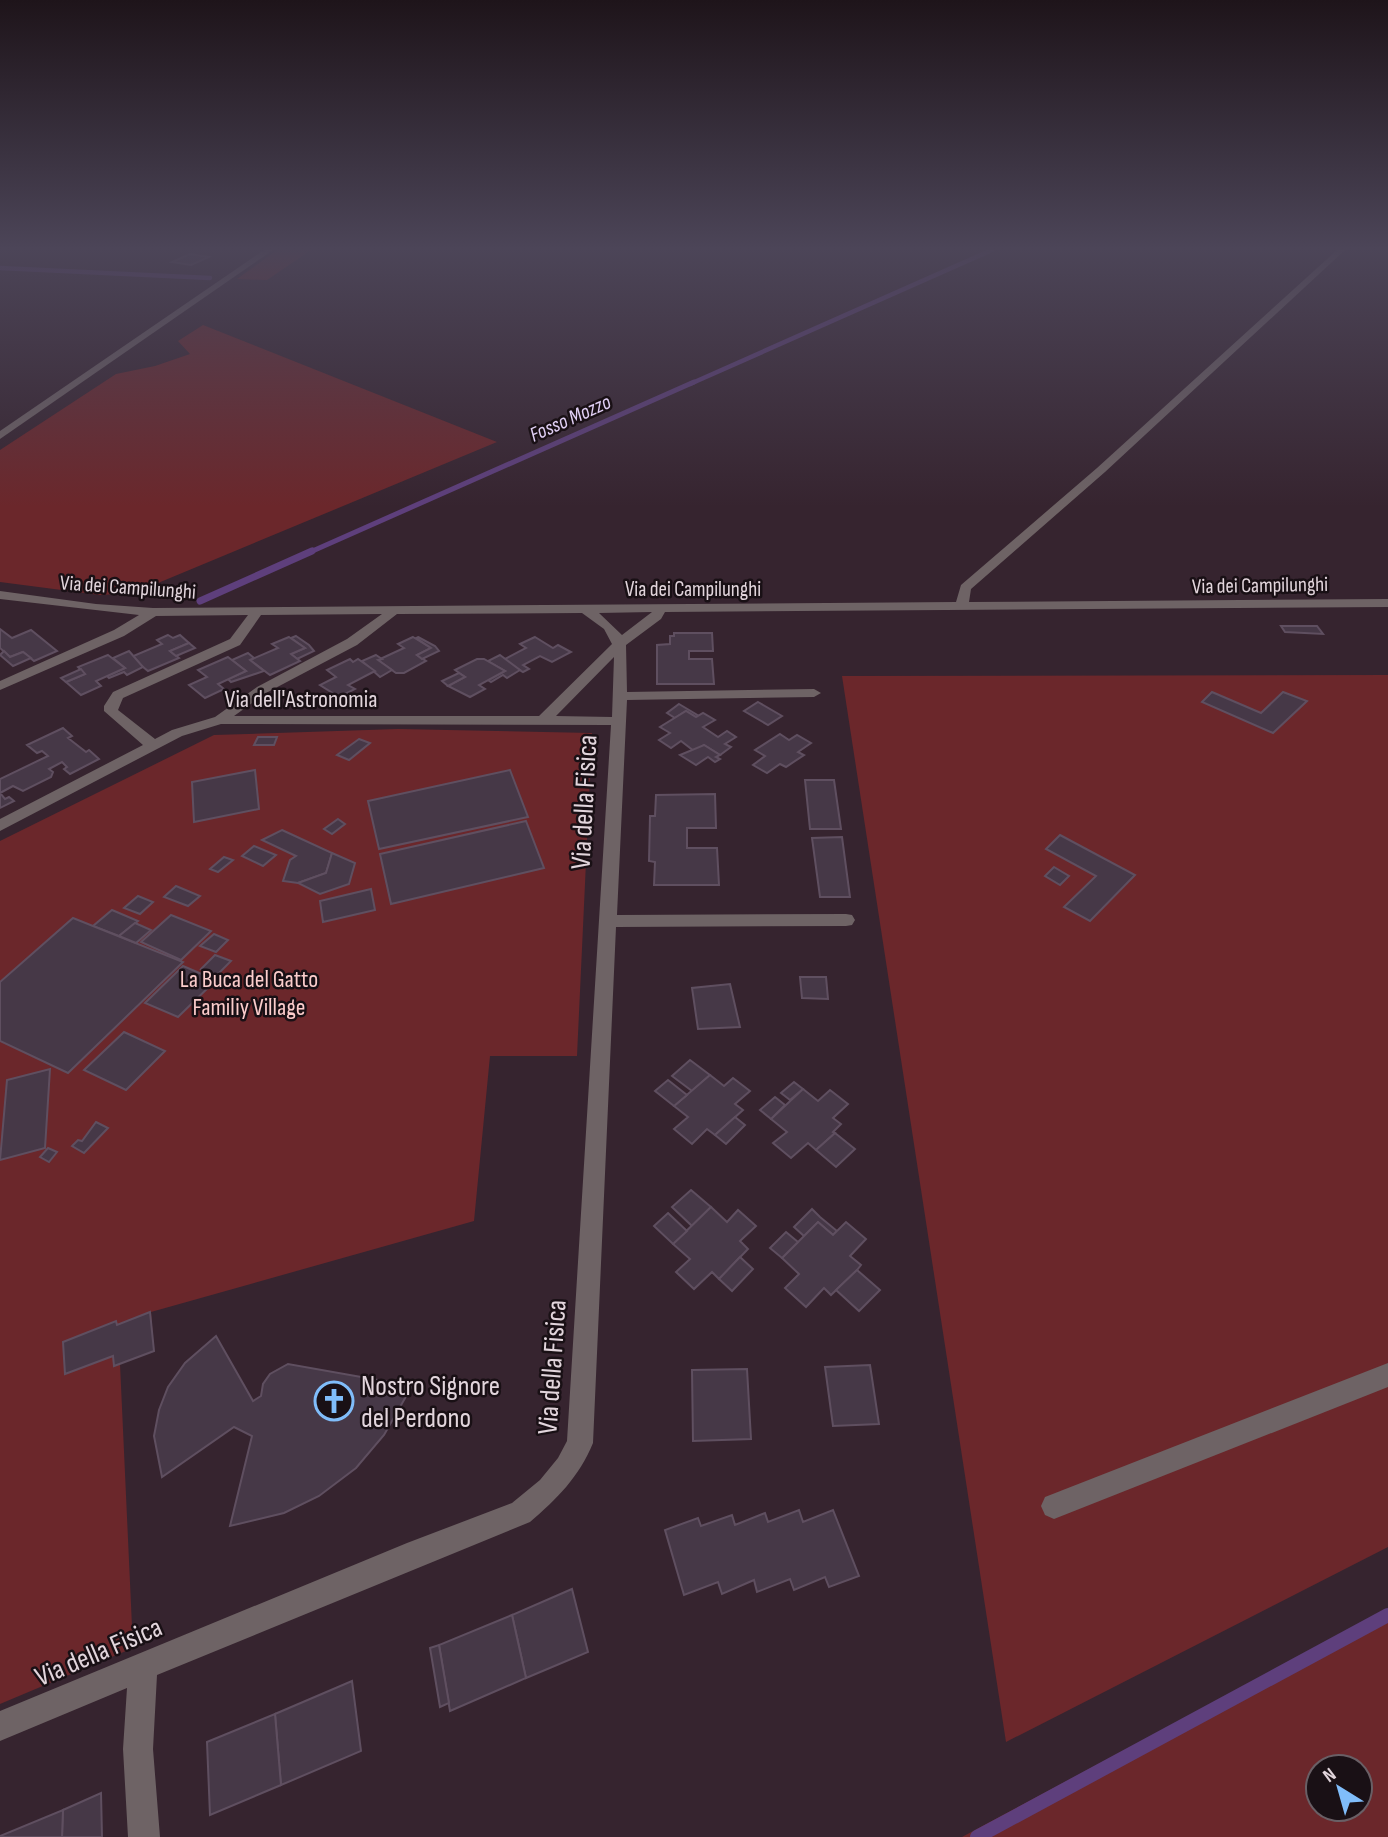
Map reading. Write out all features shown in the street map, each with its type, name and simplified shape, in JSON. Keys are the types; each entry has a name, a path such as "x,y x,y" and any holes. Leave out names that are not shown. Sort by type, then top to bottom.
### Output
{"street":[{"path":"0,436 145,336"},
{"path":"962,607 965,588 1101,470 1247,336"},
{"name":"Via dei Campilunghi","path":"0,595 96,608 153,612 1388,603"},
{"path":"585,609 612,627 621,642"},
{"path":"542,721 621,642 656,616 660,609"},
{"path":"153,745 111,711 118,695 235,642 257,611"},
{"path":"220,720 249,699 357,641 393,611"},
{"path":"0,687 119,633 153,612"},
{"name":"Via della Fisica","path":"0,1726 407,1557 521,1513 549,1489 568,1467 580,1443 609,921 621,642"},
{"path":"620,696 814,693"},
{"name":"Via dell'Astronomia","path":"0,826 177,733 220,720 619,721"},
{"path":"609,921 846,920"},
{"path":"1054,1506 1388,1375"},
{"path":"143,1666 138,1749 144,1837"}],"green space":[{"path":"186,336 230,336 497,442 134,593 100,595 0,582 0,450 116,374 155,366 190,354 178,341"},
{"path":"1388,675 1388,1547 1006,1742 842,676"},
{"name":"La Buca del Gatto Familiy Village","path":"398,729 592,733 577,1056 490,1056 474,1221 151,1312 154,1351 120,1364 133,1648 0,1704 0,841 214,735"},
{"path":"1388,1609 1388,1837 962,1837"}],"building":[{"path":"1281,626 1317,626 1323,634 1285,632"},
{"path":"0,629 12,638 31,630 57,651 34,661 23,652 10,657 0,648"},
{"path":"674,633 712,633 713,651 689,651 689,659 712,659 714,684 657,684 657,645 670,644 670,636 674,636"},
{"path":"168,635 173,638 180,635 189,643 170,651 179,658 148,671 131,657 162,644 157,640"},
{"path":"296,636 314,651 297,659 291,654 305,648 291,638"},
{"path":"289,637 305,648 291,654 300,661 270,675 250,660 278,648 272,644"},
{"path":"413,637 431,648 417,655 426,661 404,673 396,673 378,660 404,648 398,644"},
{"path":"535,637 553,648 558,645 571,652 552,662 540,656 523,665 529,669 523,672 503,660 526,648 520,644"},
{"path":"416,638 439,651 422,659 417,655 431,648"},
{"path":"189,643 195,648 176,656 170,651"},
{"path":"4,651 10,657 23,652 31,658 13,666 0,655"},
{"path":"129,651 143,667 127,675 124,672 109,678 107,676 125,668 113,658"},
{"path":"248,653 254,658 250,660 264,671 231,682 228,679 246,671 232,660"},
{"path":"108,655 125,668 96,681 101,686 81,695 66,682 85,674 78,667"},
{"path":"376,655 382,659 378,660 392,670 380,677 362,661"},
{"path":"500,655 520,670 507,678 503,675 491,682 488,680 505,671 488,661"},
{"path":"228,657 246,671 218,684 224,689 205,698 189,685 207,677 198,670"},
{"path":"350,659 353,662 358,659 375,671 348,685 355,689 339,697 320,685 336,677 327,670"},
{"path":"477,659 484,659 505,671 479,685 485,689 470,697 448,686 465,677 455,670"},
{"path":"81,669 85,674 66,682 61,678"},
{"path":"459,673 465,677 448,686 442,681"},
{"path":"1212,692 1261,713 1283,692 1307,701 1273,733 1202,702"},
{"path":"758,702 782,716 768,725 744,711"},
{"path":"679,704 699,716 686,711 675,718 667,713"},
{"path":"686,711 696,717 703,713 715,720 703,727 718,737 727,731 736,737 725,744 731,747 720,755 704,745 694,751 681,741 671,748 659,740 670,733 660,727"},
{"path":"63,728 72,736 68,738 99,759 70,774 64,769 67,767 62,762 49,769 53,772 51,777 23,791 13,786 0,793 0,779 48,756 42,751 37,753 27,745"},
{"path":"780,734 789,740 797,735 811,743 798,752 804,755 786,767 780,764 767,773 753,765 765,756 755,750"},
{"path":"258,737 277,737 274,745 254,745"},
{"path":"359,739 370,743 349,760 337,755"},
{"path":"704,745 720,755 716,757 720,759 715,762 708,757 696,765 680,755"},
{"path":"255,770 259,809 194,822 192,782"},
{"path":"510,770 528,817 379,849 368,801"},
{"path":"805,780 834,780 841,829 810,829"},
{"path":"0,793 5,799 9,797 14,801 0,808"},
{"path":"715,794 716,828 687,828 687,848 717,848 719,885 654,885 655,862 649,861 650,816 655,816 656,795"},
{"path":"338,819 345,824 332,834 324,829"},
{"path":"526,821 544,868 391,904 380,854"},
{"path":"282,830 332,853 326,873 298,883 283,881 290,860 296,856 262,840"},
{"path":"1060,835 1135,875 1090,921 1064,907 1096,876 1046,849"},
{"path":"842,837 850,897 820,897 812,838"},
{"path":"254,846 276,855 263,866 242,856"},
{"path":"332,853 355,863 349,884 320,894 298,883 326,873"},
{"path":"224,857 233,860 218,872 210,869"},
{"path":"1054,867 1069,876 1060,885 1045,876"},
{"path":"176,886 200,896 188,906 164,897"},
{"path":"371,889 375,910 323,922 320,901"},
{"path":"138,896 153,902 140,914 124,908"},
{"path":"112,910 138,921 119,936 93,926"},
{"path":"171,915 211,931 181,960 141,942"},
{"path":"73,918 183,962 68,1073 0,1041 0,982"},
{"path":"135,923 151,930 136,943 119,936"},
{"path":"214,934 228,940 216,952 200,946"},
{"path":"215,955 231,961 217,975 201,969"},
{"path":"183,966 216,980 178,1017 145,1003"},
{"path":"800,977 826,977 828,999 802,998"},
{"path":"730,984 740,1027 698,1029 692,988"},
{"path":"124,1032 165,1051 126,1090 84,1070"},
{"path":"690,1060 710,1075 692,1091 672,1076"},
{"path":"50,1069 45,1148 0,1160 7,1080"},
{"path":"710,1075 724,1086 733,1078 750,1091 735,1104 743,1110 715,1135 707,1129 692,1144 674,1129 688,1117 674,1106"},
{"path":"668,1080 687,1095 674,1106 655,1091"},
{"path":"794,1082 803,1089 790,1100 781,1093"},
{"path":"803,1089 818,1101 830,1090 848,1104 833,1118 841,1124 833,1132 835,1133 816,1150 808,1143 791,1158 773,1143 787,1132 771,1119"},
{"path":"775,1097 785,1105 771,1119 760,1110"},
{"path":"735,1117 745,1125 726,1144 715,1135"},
{"path":"96,1122 108,1128 84,1153 72,1146 78,1140 82,1141"},
{"path":"835,1133 855,1149 836,1167 816,1150"},
{"path":"48,1148 57,1152 49,1162 40,1157"},
{"path":"691,1190 711,1207 692,1226 672,1207"},
{"path":"711,1207 727,1222 738,1210 756,1226 740,1241 748,1249 719,1279 712,1272 694,1289 676,1272 690,1259 673,1244"},
{"path":"812,1209 837,1231 833,1235 818,1222 804,1236 794,1227"},
{"path":"668,1213 687,1231 673,1244 654,1226"},
{"path":"818,1222 833,1235 846,1222 866,1239 850,1256 861,1265 857,1270 831,1295 824,1288 806,1307 785,1288 799,1274 782,1258"},
{"path":"786,1232 798,1242 782,1258 770,1248"},
{"path":"740,1257 753,1269 732,1291 719,1279"},
{"path":"857,1270 880,1290 859,1311 836,1290"},
{"path":"150,1312 154,1351 114,1366 113,1356 65,1374 63,1342 116,1321 117,1325"},
{"path":"216,1336 253,1401 261,1396 263,1384 270,1374 288,1364 412,1386 384,1435 356,1468 319,1496 284,1513 230,1526 252,1436 234,1427 162,1477 154,1436 159,1410 168,1387 185,1363"},
{"path":"870,1365 879,1424 833,1426 825,1367"},
{"path":"747,1369 751,1439 693,1441 692,1370"},
{"path":"799,1510 803,1522 833,1510 859,1576 829,1587 825,1577 794,1590 790,1579 757,1592 754,1580 722,1594 718,1582 684,1595 665,1530 698,1518 701,1526 732,1515 735,1525 765,1513 768,1522"},
{"path":"572,1589 588,1652 526,1678 512,1615"},
{"path":"512,1615 526,1678 450,1711 439,1645"},
{"path":"439,1645 449,1703 440,1707 430,1648"},
{"path":"352,1681 361,1751 281,1785 275,1714"},
{"path":"275,1714 281,1785 210,1815 207,1742"},
{"path":"101,1793 102,1837 62,1837 63,1810"},
{"path":"63,1810 62,1837 0,1837 0,1836"}],"waterway":[{"name":"Fosso Mozzo","path":"690,384 799,336"},
{"name":"Fosso Mozzo","path":"308,553 694,382"},
{"name":"Fosso Mozzo","path":"200,601 312,551"},
{"path":"977,1837 1388,1615"}],"place":[{"name":"Nostro Signore del Perdono","path":"334,1401"}]}
